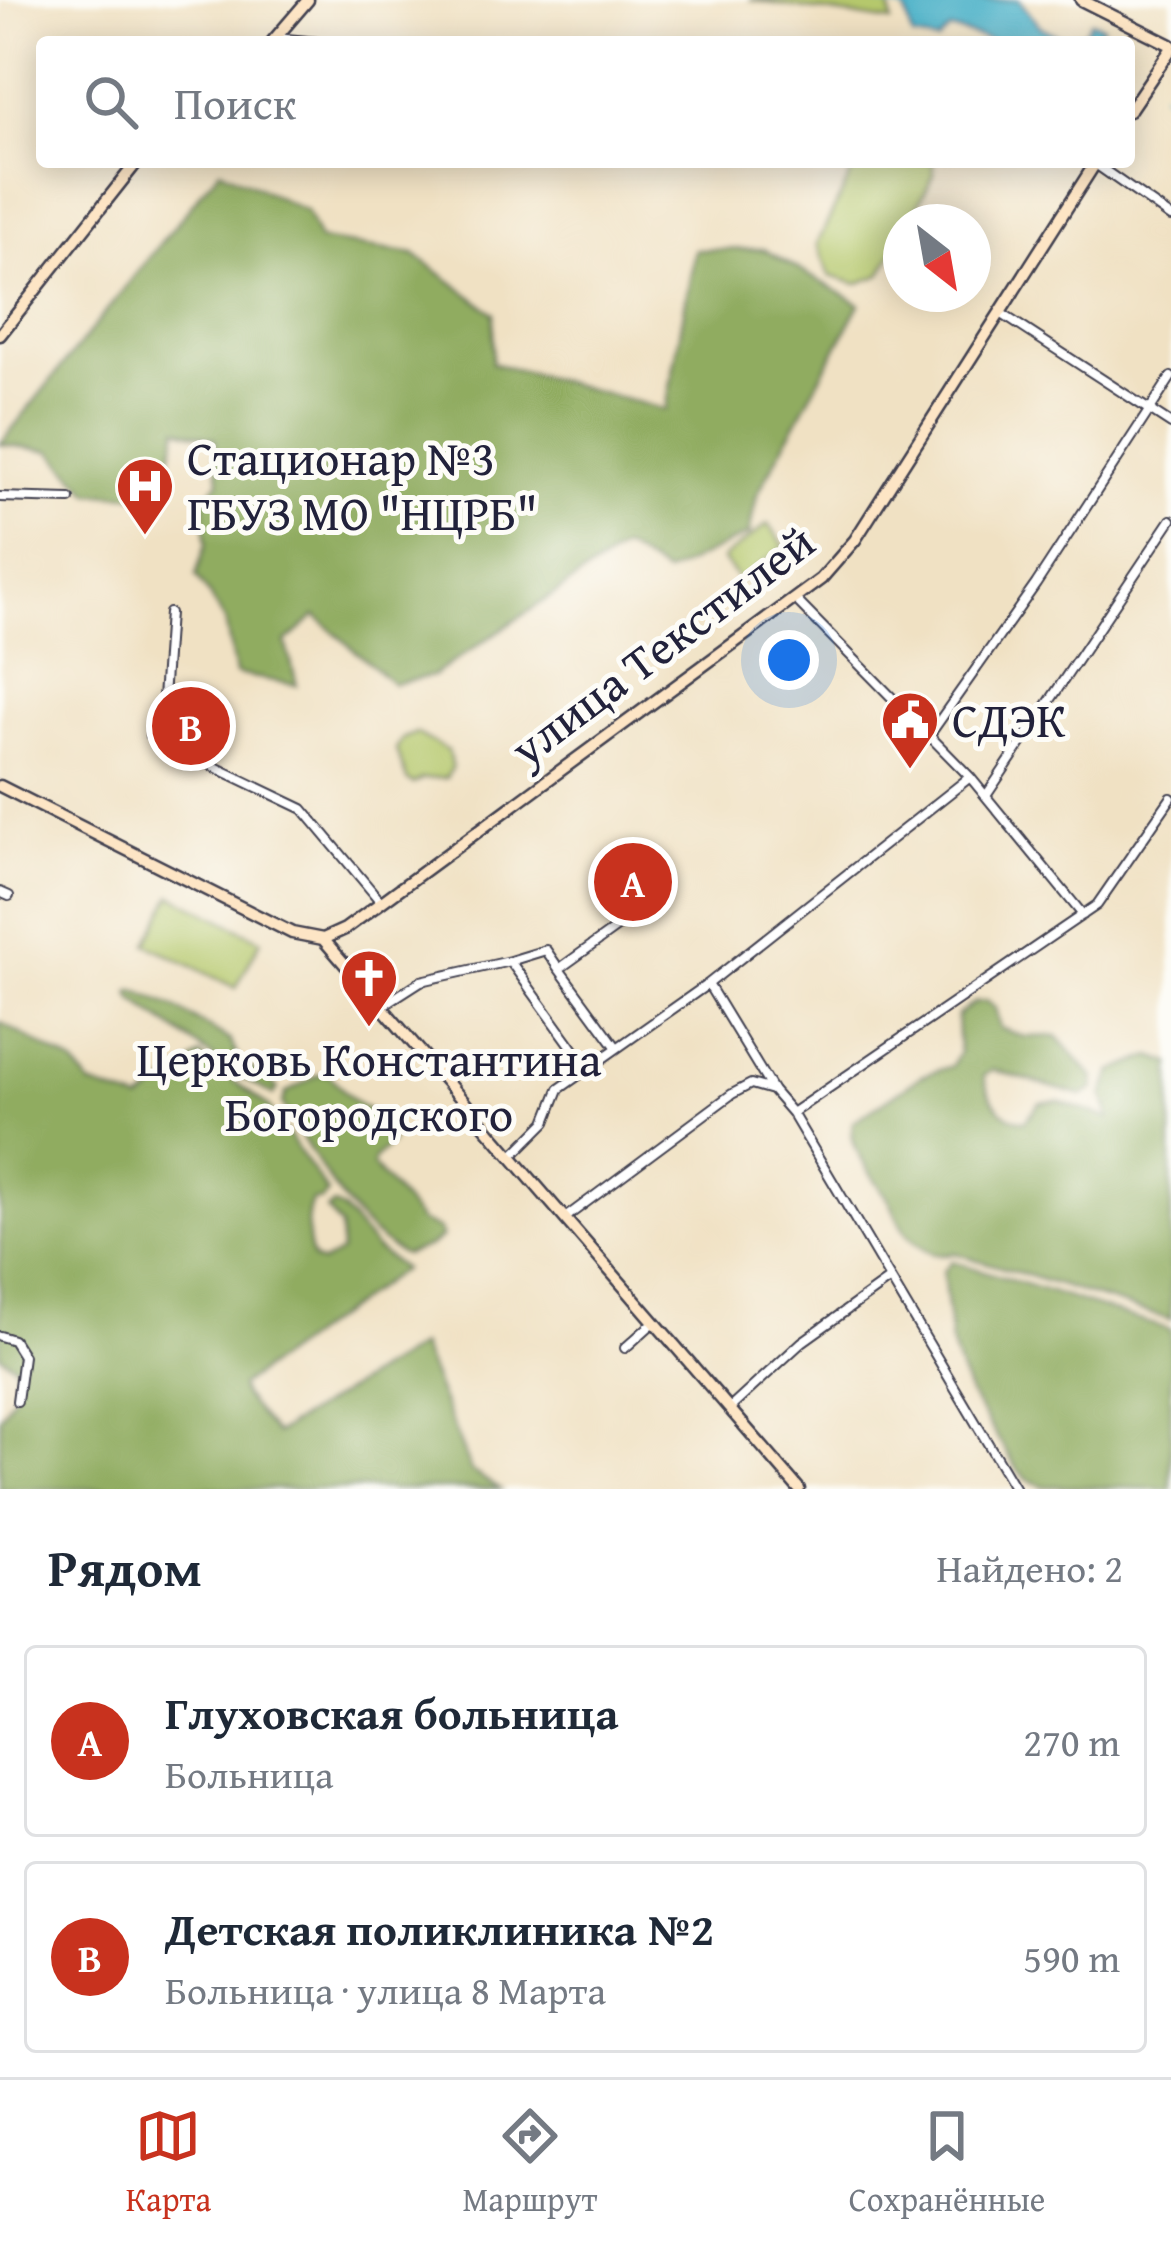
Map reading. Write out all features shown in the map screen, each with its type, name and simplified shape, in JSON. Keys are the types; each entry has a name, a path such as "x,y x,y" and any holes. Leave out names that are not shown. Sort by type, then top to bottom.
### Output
{"street":[{"path":"277,36 308,0"},
{"path":"1081,0 1171,47 1135,102"},
{"path":"0,335 132,168"},
{"name":"улица Текстилей","path":"323,939 381,902 821,579 855,540 1091,168"},
{"path":"1103,168 1171,217"},
{"path":"1002,314 1171,424"},
{"path":"928,736 1036,584 1171,376"},
{"path":"0,497 70,499"},
{"path":"986,796 1171,520"},
{"path":"796,600 970,777 1083,915"},
{"path":"169,614 163,698 150,736 303,809 381,902"},
{"path":"512,1156 547,1122 559,1089 708,984 970,777"},
{"path":"0,785 292,933 323,939 799,1489"},
{"path":"792,1113 1083,915 1112,886 1171,798"},
{"path":"559,969 659,897"},
{"path":"382,1006 421,981 546,950 617,1048"},
{"path":"510,962 588,1069"},
{"path":"708,984 773,1091 792,1113 1015,1489"},
{"path":"565,1217 732,1094 751,1084 773,1091"},
{"path":"730,1408 802,1342 890,1280"},
{"path":"625,1348 655,1321"},
{"path":"0,1336 13,1340 23,1356 17,1401"}],"green space":[{"path":"749,0 889,0 892,22 891,22"},
{"path":"854,168 933,168 919,204 883,204 881,275 857,284 830,276 817,244"},
{"path":"220,169 306,211 319,240 414,254 494,313 492,363 666,410 695,250 763,249 860,304 757,495 749,534 666,574 623,548 432,676 393,684 316,616 286,642 297,685 235,674 225,620 196,575 206,544 204,500 219,481 215,439 178,428 168,469 154,496 90,493 51,451 0,444"},
{"path":"768,524 785,546 739,581 722,559"},
{"path":"416,733 448,751 452,768 446,778 421,779 414,784 407,780 396,750 402,739"},
{"path":"172,895 261,940 236,988 147,944"},
{"path":"135,990 230,1040 239,1059 278,1088 273,1095 132,999 130,992"},
{"path":"986,1001 995,1008 1000,1028 1024,1037 1057,1036 1094,1078 1094,1089 1082,1096 993,1070 984,1076 988,1092 997,1106 1017,1119 1025,1121 1040,1103 1058,1101 1110,1119 1103,1095 1113,1071 1152,1056 1171,1063 1171,1320 955,1253 927,1251 904,1231 863,1162 854,1142 853,1122 921,1076 952,1066 959,1053 957,1016 975,1002"},
{"path":"0,1022 74,1064 90,1085 141,1102 200,1056 268,1106 328,1193 312,1201 308,1214 314,1260 322,1263 341,1252 340,1227 327,1210 334,1205 375,1248 403,1269 240,1386 242,1394 275,1434 420,1346 471,1471 500,1489 0,1489 0,1418 15,1392 16,1366 0,1355"},
{"path":"318,1075 329,1075 353,1100 388,1121 391,1143 373,1166 420,1221 438,1229 442,1237 430,1246 404,1255 385,1244 350,1209 320,1167 282,1104 286,1093"},
{"path":"952,1261 1171,1330 1171,1489 1044,1486 1018,1470 970,1395 951,1343 943,1271"}],"water":[{"path":"903,0 1019,0 1041,27 1059,36 974,36 950,30 944,36 912,36"},
{"path":"1091,21 1103,26 1099,36 1076,36"}],"waterway":[{"path":"860,0 906,10"},
{"path":"1162,93 1171,101"}],"place":[{"name":"Стационар №3 ГБУЗ МО \"НЦРБ\"","path":"145,537"},
{"name":"Детская поликлиника №2","path":"191,726"},
{"name":"СДЭК","path":"910,771"},
{"name":"Глуховская больница","path":"633,882"},
{"name":"Церковь Константина Богородского","path":"369,1029"}]}
